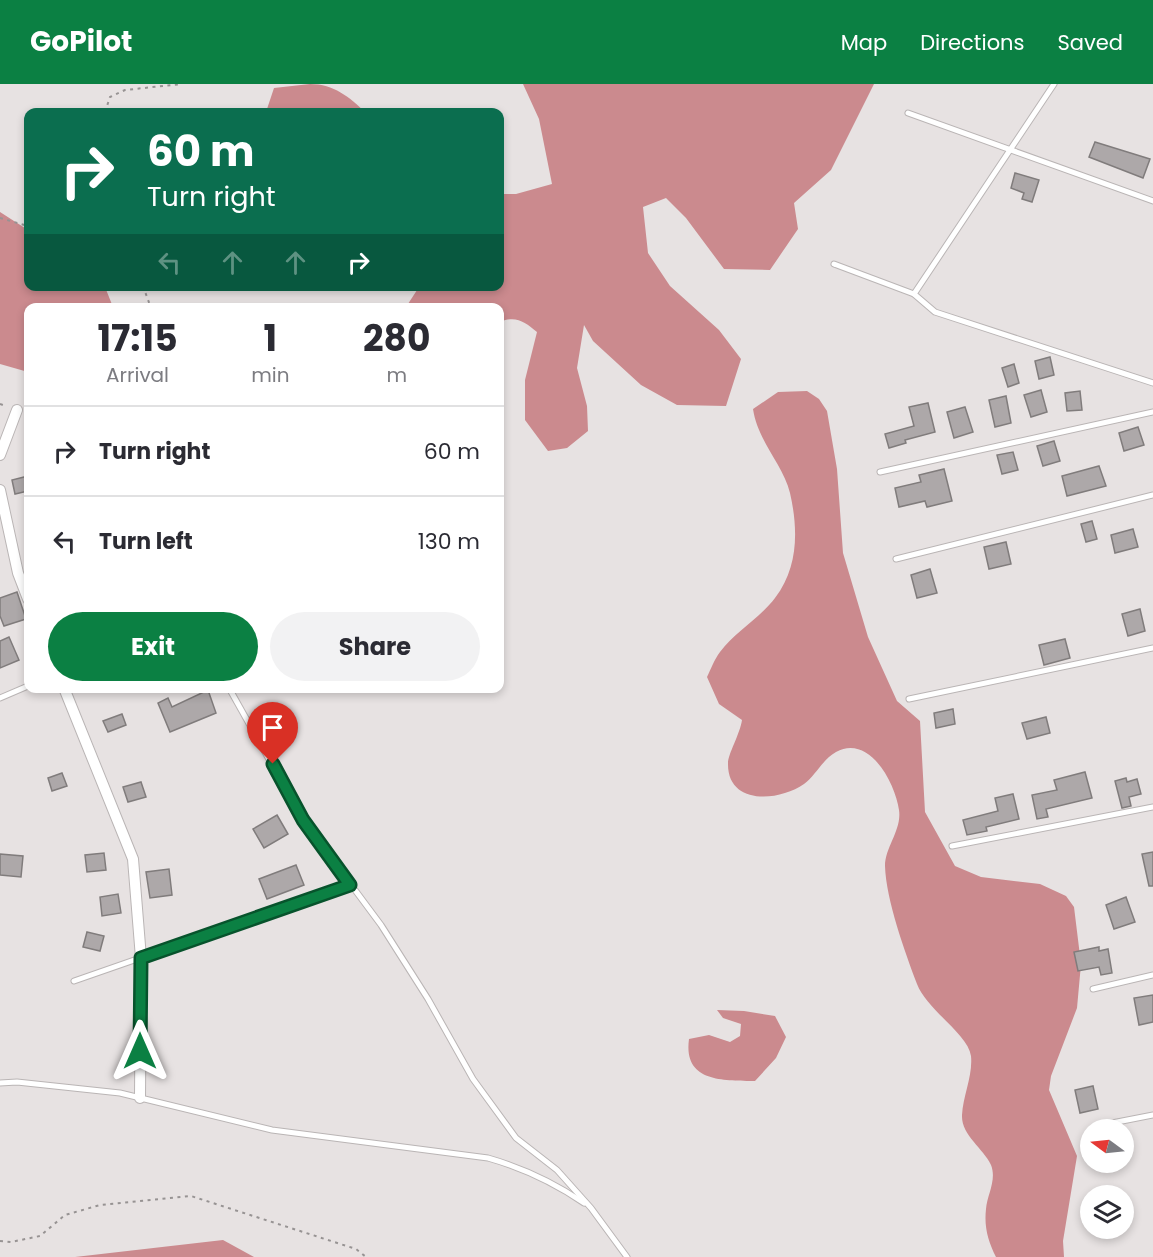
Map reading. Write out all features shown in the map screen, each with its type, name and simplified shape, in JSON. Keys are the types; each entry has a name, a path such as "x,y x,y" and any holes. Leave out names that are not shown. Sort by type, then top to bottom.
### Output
{"street":[{"path":"0,455 16,410"},
{"path":"0,490 18,573 24,589"},
{"path":"66,693 133,859 141,958 140,1098"}],"lane":[{"path":"914,294 1054,84"},
{"path":"908,113 1011,148 1153,201"},
{"path":"834,264 914,294 935,312 1153,383"},
{"path":"880,472 1153,412"},
{"path":"896,559 1153,495"},
{"path":"909,699 1153,648"},
{"path":"0,698 24,688"},
{"path":"232,693 303,820 381,926 428,999 473,1079 516,1138 557,1170 591,1208 627,1257"},
{"path":"952,846 1153,807"},
{"path":"74,981 350,885"},
{"path":"1093,989 1153,975"},
{"path":"0,1083 29,1083 120,1093 272,1130 488,1158 522,1168 549,1181 591,1208"},
{"path":"1132,1119 1153,1115"}],"path":[{"path":"106,108 110,97 125,90 182,84"},
{"path":"0,218 24,225"},
{"path":"0,1241 10,1242 40,1236 65,1215 100,1205 191,1196 356,1249 366,1257"}],"shaded area":[{"path":"310,84 326,86 347,97 360,108 267,108 274,88"},
{"path":"523,84 874,84 831,170 794,203 798,229 770,270 724,269 686,218 666,198 643,207 648,253 670,286 719,330 741,359 726,406 677,405 641,385 593,341 584,325 577,368 587,406 588,431 567,448 548,451 525,420 525,380 537,332 516,319 504,321 504,303 409,303 416,291 504,291 504,194 516,194 552,184 539,119"},
{"path":"0,212 24,227 24,291 107,291 111,303 24,303 24,371 0,364"},
{"path":"807,391 819,399 827,411 837,469 843,553 868,637 897,701 920,721 925,812 955,866 981,877 1040,884 1066,896 1074,907 1081,964 1077,1008 1051,1076 1049,1090 1077,1156 1063,1241 1064,1257 996,1257 991,1245 987,1234 986,1216 993,1171 965,1129 962,1115 971,1071 971,1056 963,1039 922,994 907,957 889,894 885,866 898,825 899,810 886,775 869,755 848,748 831,755 804,784 781,794 756,796 745,793 736,787 730,777 728,763 742,720 719,704 707,677 720,652 762,612 783,586 792,560 795,533 787,482 760,432 753,409 778,392"},
{"path":"717,1010 775,1016 786,1037 776,1058 755,1081 719,1079 699,1071 692,1064 689,1039 709,1035 730,1042 740,1036 741,1024 723,1018"},
{"path":"223,1240 254,1257 75,1257"}],"building":[{"path":"1095,142 1150,159 1143,178 1089,157"},
{"path":"1015,173 1039,180 1032,202 1022,199 1024,193 1011,188"},
{"path":"1050,357 1054,375 1039,379 1035,361"},
{"path":"1014,364 1019,383 1008,387 1002,368"},
{"path":"1041,390 1047,412 1031,417 1024,395"},
{"path":"1080,391 1082,410 1067,411 1065,393"},
{"path":"1006,396 1011,423 995,427 989,400"},
{"path":"928,403 935,432 905,440 906,443 889,448 885,434 914,426 909,407"},
{"path":"965,407 973,432 954,438 947,412"},
{"path":"1138,427 1144,445 1124,451 1119,433"},
{"path":"1054,441 1060,461 1043,466 1037,446"},
{"path":"1013,452 1018,470 1002,474 997,455"},
{"path":"1099,466 1106,486 1067,496 1062,476"},
{"path":"944,469 952,501 927,507 925,501 899,507 895,488 921,482 919,475"},
{"path":"24,477 24,492 15,494 12,480"},
{"path":"1092,521 1097,539 1086,542 1081,524"},
{"path":"1133,529 1138,547 1115,553 1111,535"},
{"path":"1006,542 1011,564 989,569 984,547"},
{"path":"930,569 937,593 917,598 911,575"},
{"path":"17,592 24,620 4,626 0,616 0,598"},
{"path":"1140,609 1145,631 1128,636 1122,614"},
{"path":"9,637 19,660 0,668 0,641"},
{"path":"1065,639 1070,658 1044,665 1039,645"},
{"path":"202,693 209,693 216,713 170,732 158,703 168,698 172,707"},
{"path":"953,709 955,724 936,728 934,713"},
{"path":"122,714 126,725 108,732 103,721"},
{"path":"1046,717 1050,733 1027,739 1022,723"},
{"path":"1085,772 1092,798 1046,809 1048,817 1037,819 1032,795 1057,790 1054,780"},
{"path":"62,773 67,786 52,791 48,778"},
{"path":"1126,778 1127,782 1137,779 1141,794 1129,797 1131,806 1122,808 1115,781"},
{"path":"141,782 146,797 128,802 123,787"},
{"path":"1013,794 1019,819 986,827 987,831 967,835 963,820 998,811 995,798"},
{"path":"277,815 288,834 264,848 253,829"},
{"path":"1153,852 1153,886 1149,886 1142,854"},
{"path":"104,853 106,870 87,872 85,855"},
{"path":"0,854 23,856 21,877 0,875"},
{"path":"296,865 304,885 267,899 259,879"},
{"path":"169,869 172,895 150,898 146,872"},
{"path":"118,894 121,913 102,916 100,897"},
{"path":"1126,897 1135,922 1114,929 1106,905"},
{"path":"87,932 104,936 100,951 83,947"},
{"path":"1099,947 1099,951 1108,949 1112,973 1101,975 1099,967 1078,971 1074,952"},
{"path":"1153,995 1153,1022 1139,1025 1134,998"},
{"path":"1093,1086 1098,1109 1080,1113 1075,1090"}],"route":[{"path":"140,1051 141,958 350,885 303,820 273,764"}]}
